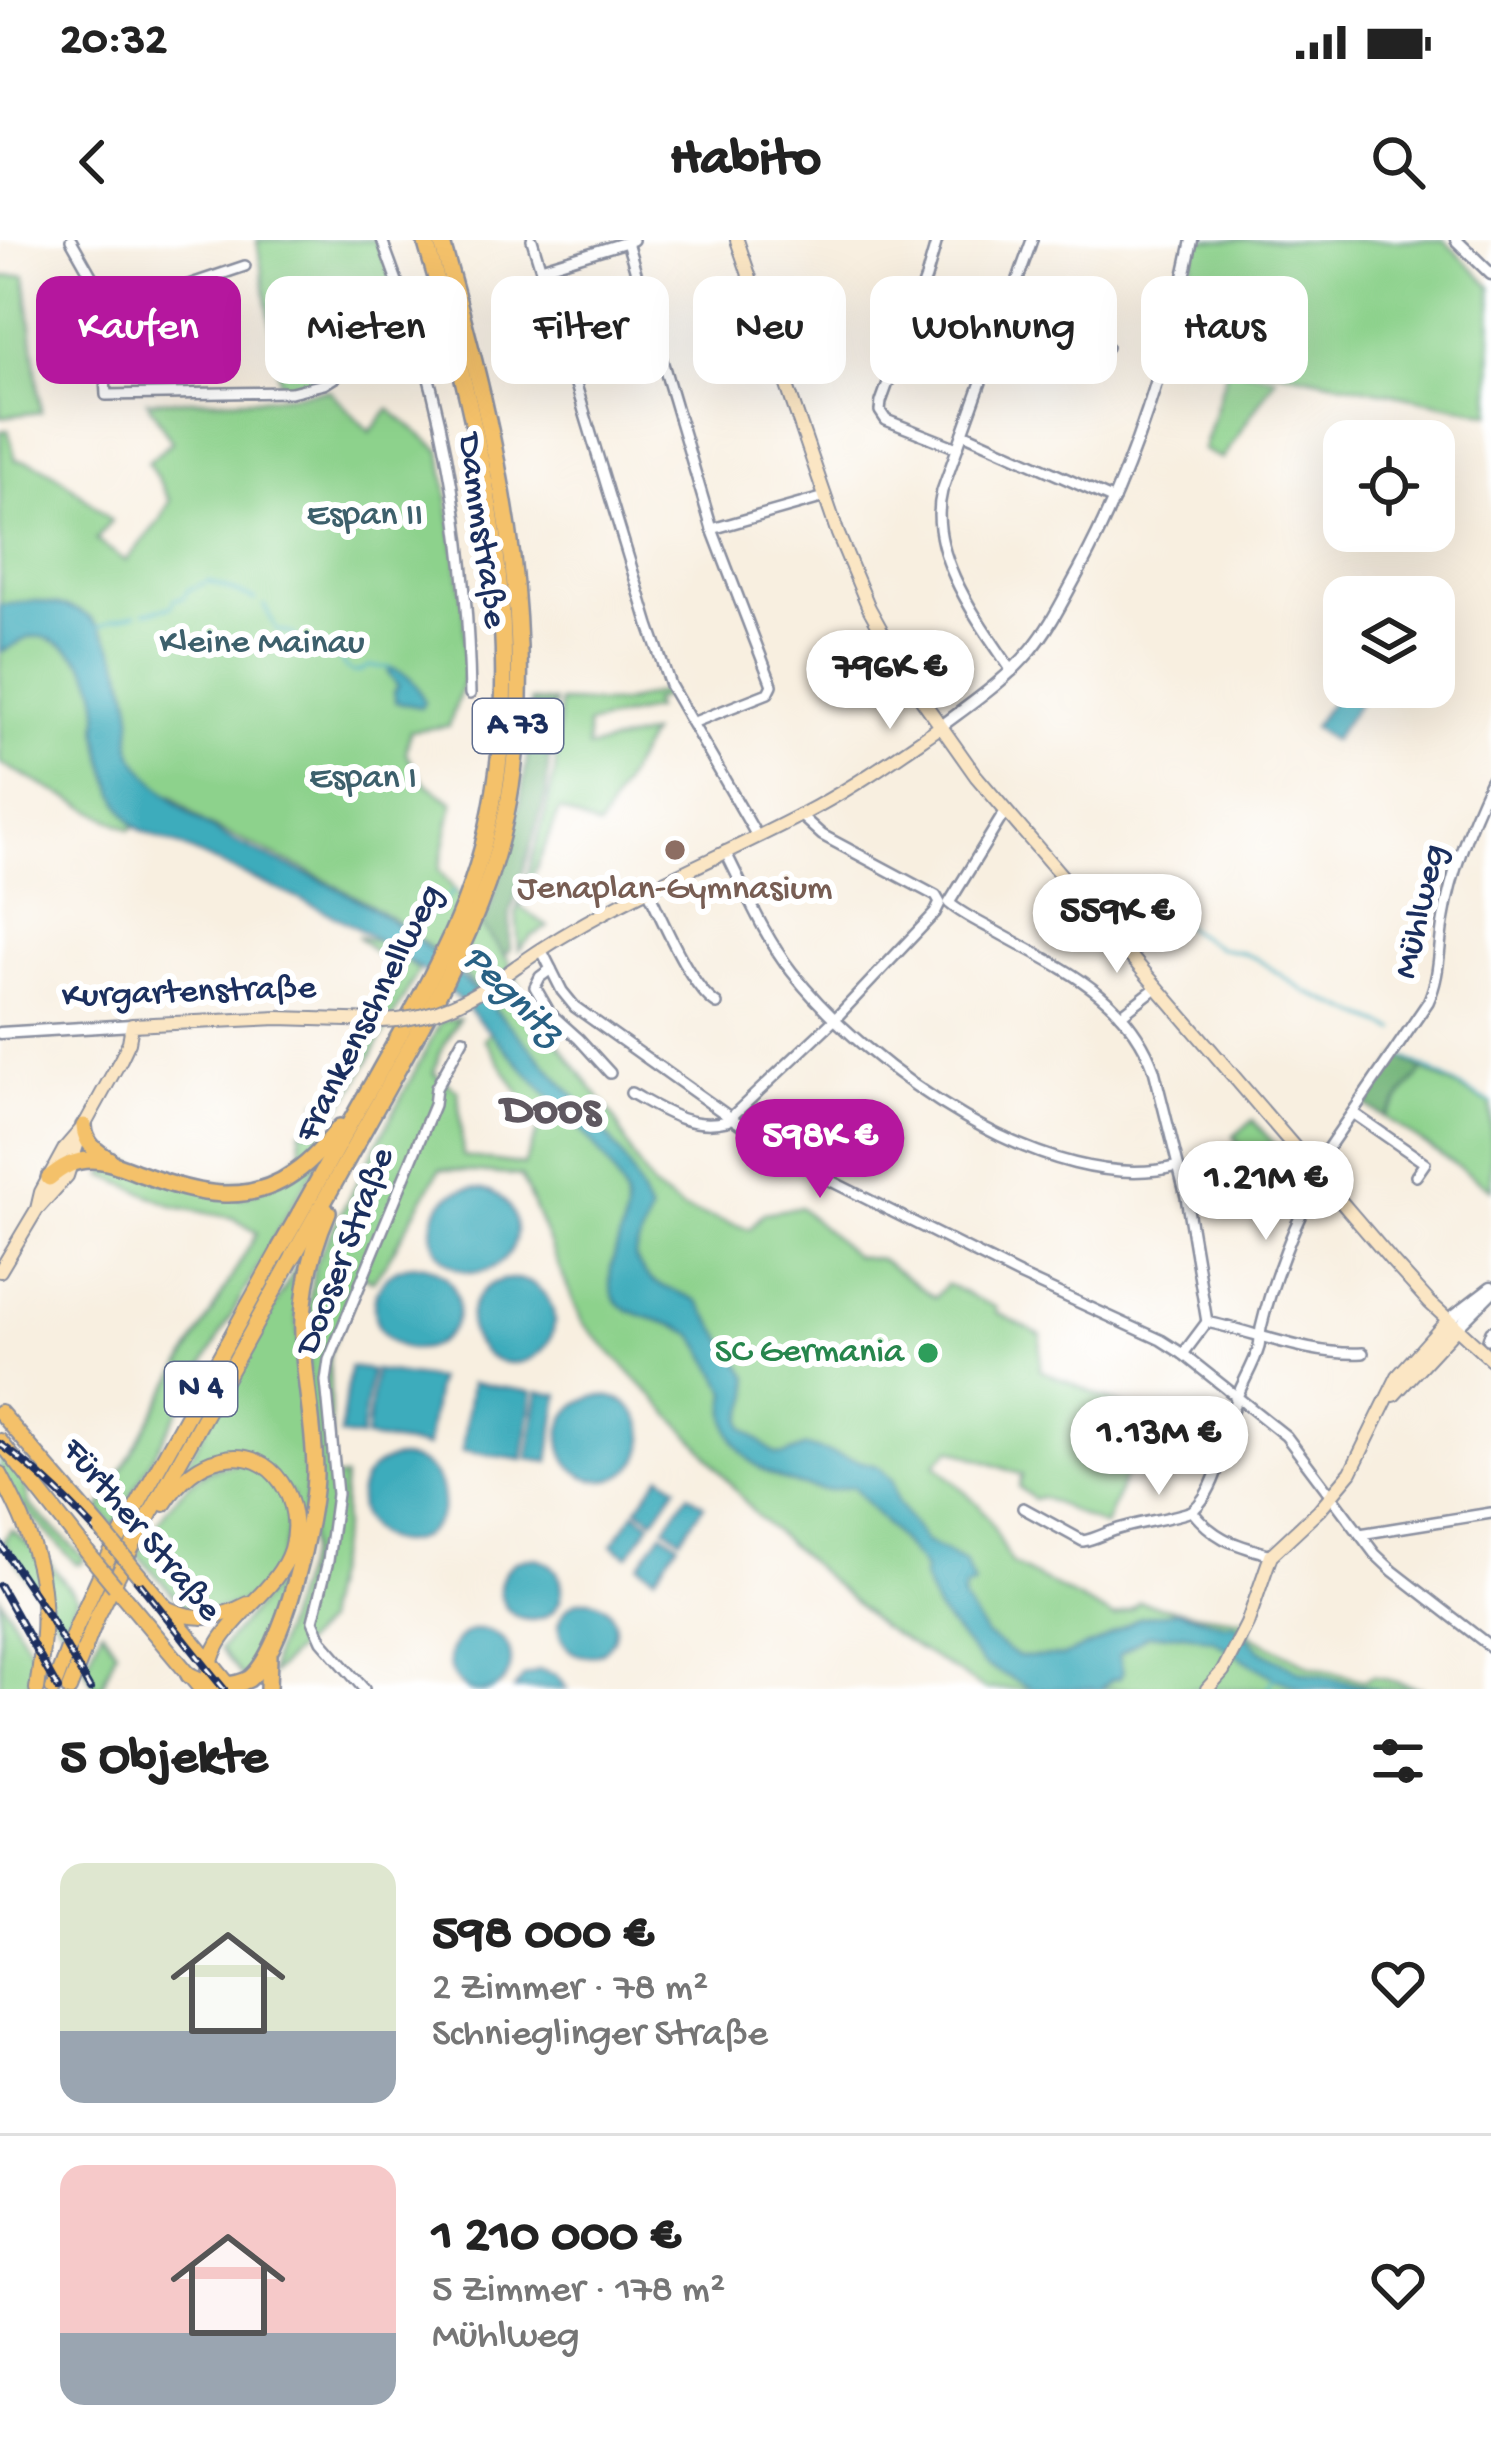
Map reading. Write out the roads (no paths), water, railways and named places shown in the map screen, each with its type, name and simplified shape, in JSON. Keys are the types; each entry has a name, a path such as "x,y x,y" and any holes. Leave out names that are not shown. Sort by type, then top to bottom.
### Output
{"highway":[{"name":"Frankenschnellweg","path":"425,240 486,497 505,670 496,789 465,923"},
{"name":"Frankenschnellweg","path":"287,1252 365,1127 465,923 496,856 511,791 519,718 519,650 505,519 441,240"},
{"name":"Frankenschnellweg","path":"287,1252 364,1097 430,995"},
{"path":"50,1178 73,1163 94,1160 200,1193 255,1191 305,1165 364,1097"},
{"path":"83,1126 90,1146 118,1166"},
{"path":"189,1675 206,1688 231,1688 254,1675 270,1650 299,1571 314,1504 303,1329 308,1276 320,1230 365,1127"},
{"path":"268,1689 270,1650"}],"main road":[{"path":"737,240 849,563 892,653 940,727 1310,1168 1420,1293 1491,1359"},
{"name":"Kurgartenstraße","path":"132,1025 278,1018 381,1021 412,1019 449,1008 570,929 800,815 860,782 940,727"},
{"path":"37,1209 65,1148 83,1126 129,1042 132,1025"},
{"path":"0,1271 37,1209 62,1183 83,1126"},
{"name":"Frankenschnellweg","path":"69,1689 97,1617 287,1252"},
{"name":"Frankenschnellweg","path":"53,1689 106,1562 287,1252"},
{"path":"1208,1689 1244,1630 1271,1555 1358,1462 1384,1404 1452,1324"},
{"name":"Fürther Straße","path":"0,1412 231,1688"},
{"name":"Fürther Straße","path":"0,1441 189,1675"},
{"path":"138,1536 178,1485 199,1468 225,1457 266,1467 293,1501 296,1521 286,1561 221,1639 206,1688"},
{"path":"0,1474 25,1521 40,1574 44,1611 37,1689"},
{"path":"166,1608 194,1618 212,1617 239,1609 262,1594"},
{"path":"1194,1689 1228,1660"}],"street":[{"path":"71,240 91,276"},
{"name":"Dammstraße","path":"382,240 395,276"},
{"path":"532,240 670,685 758,836"},
{"path":"937,240 880,411 886,421 958,448"},
{"path":"1020,276 1032,240"},
{"path":"940,727 1012,671 1052,622 1114,500 1160,376 1192,240"},
{"path":"1456,240 1491,274"},
{"path":"541,268 630,241 712,529 772,686 768,693 692,722"},
{"path":"215,276 245,266"},
{"path":"105,384 106,395 292,392 324,384"},
{"name":"Dammstraße","path":"430,384 464,572 470,694"},
{"path":"981,384 939,502 938,522 941,542 978,620 1012,671"},
{"path":"963,433 1114,500"},
{"path":"712,529 825,497"},
{"name":"Mühlweg","path":"1310,1168 1428,1002 1437,982 1450,890 1491,780"},
{"path":"631,1093 684,1120 714,1124 730,1118 834,1020 945,903 1002,805"},
{"path":"800,815 822,835 1080,979 1121,1015 1150,1059 1192,1230 1208,1322 1183,1354"},
{"path":"725,851 765,932 792,972 834,1020 891,1070 1001,1136 1065,1160 1137,1174 1178,1166"},
{"path":"647,888 690,972 705,996 717,1004"},
{"path":"541,949 562,992 575,1007 730,1118 823,1177 1183,1354 1286,1436 1393,1571 1489,1642"},
{"path":"550,969 535,987 546,1007 610,1072"},
{"path":"1121,1015 1157,987"},
{"name":"Kurgartenstraße","path":"0,1033 132,1025"},
{"name":"Dooser Straße","path":"364,1689 317,1635 313,1621 337,1494 326,1381 329,1360 434,1105 436,1088 463,1040"},
{"path":"1353,1113 1424,1163 1416,1176"},
{"path":"1023,1508 1091,1541 1114,1530 1192,1511 1200,1504 1214,1478 1237,1396 1260,1344 1276,1279 1307,1201 1322,1181"},
{"path":"1452,1324 1491,1290"},
{"path":"1208,1322 1302,1346 1364,1353"},
{"path":"1192,1511 1213,1534 1271,1555"},
{"path":"1360,1534 1491,1513"}],"water":[{"path":"37,601 81,612 102,631 127,687 135,757 179,805 218,833 333,886 383,915 457,974 524,1041 598,1124 633,1175 650,1213 635,1253 641,1268 660,1285 699,1302 749,1377 744,1428 775,1454 806,1446 877,1466 892,1480 897,1501 925,1541 965,1562 974,1585 965,1588 963,1599 986,1635 1018,1657 1062,1656 1139,1618 1178,1611 1233,1623 1261,1651 1300,1672 1377,1689 1303,1689 1274,1678 1213,1640 1186,1634 1147,1635 1119,1655 1123,1672 1100,1689 1033,1689 983,1664 936,1609 918,1560 853,1487 804,1486 751,1461 730,1432 727,1392 694,1337 620,1305 610,1284 626,1204 616,1177 577,1126 457,998 360,930 148,834 130,820 108,772 98,733 96,691 86,667 66,648 41,637 0,652 0,605"},
{"path":"390,668 416,685 424,702 421,707 396,702 398,686 388,673"},
{"path":"1327,708 1355,708 1332,741 1313,727"},
{"path":"474,1188 504,1200 516,1230 504,1260 474,1272 444,1260 432,1230 444,1200"},
{"path":"416,1265 446,1277 458,1307 446,1337 416,1349 386,1337 374,1307 386,1277"},
{"path":"512,1279 542,1291 554,1321 542,1351 512,1363 482,1351 470,1321 482,1291"},
{"path":"350,1367 371,1370 361,1438 340,1435"},
{"path":"375,1370 437,1379 427,1447 366,1438"},
{"path":"471,1383 533,1392 523,1460 462,1451"},
{"path":"538,1392 559,1395 549,1462 528,1459"},
{"path":"602,1396 632,1408 644,1438 632,1468 602,1480 572,1468 560,1438 572,1408"},
{"path":"401,1458 431,1470 443,1500 431,1530 401,1542 371,1530 359,1500 371,1470"},
{"path":"661,1475 677,1486 654,1519 637,1508"},
{"path":"688,1494 704,1505 681,1538 665,1527"},
{"path":"635,1512 651,1523 628,1556 612,1545"},
{"path":"662,1532 678,1543 655,1576 639,1565"},
{"path":"531,1558 553,1567 562,1589 553,1611 531,1620 509,1611 500,1589 509,1567"},
{"path":"587,1600 607,1608 615,1628 607,1648 587,1656 567,1648 559,1628 567,1608"},
{"path":"468,1633 492,1633 508,1649 508,1673 492,1689 468,1689 452,1673 452,1649"},
{"path":"540,1670 556,1675 567,1689 514,1689 524,1676"}],"waterway":[{"path":"145,612 171,607 174,599 209,581 256,600"},
{"path":"264,605 277,630 293,634 310,654 340,659 353,672 369,666 390,668"},
{"path":"98,627 136,614"},
{"path":"430,914 454,891"},
{"path":"1150,893 1188,929 1219,948 1257,959 1306,992 1396,1030"},
{"path":"410,938 420,925"},
{"path":"1402,1055 1491,1103"},
{"path":"1268,1689 1274,1677"}],"railway":[{"path":"0,1444 92,1527 224,1689"},
{"path":"0,1544 90,1689"},
{"path":"0,1586 58,1689"}],"place":[{"name":"Jenaplan-Gymnasium","path":"675,850"},
{"name":"SC Germania","path":"928,1353"}],"district":[{"name":"Doos","path":"551,1112"}],"park label":[{"name":"Espan II","path":"365,516"},
{"name":"Kleine Mainau","path":"262,644"},
{"name":"Espan I","path":"363,779"}],"water label":[{"name":"Pegnitz","path":"511,997"}]}
